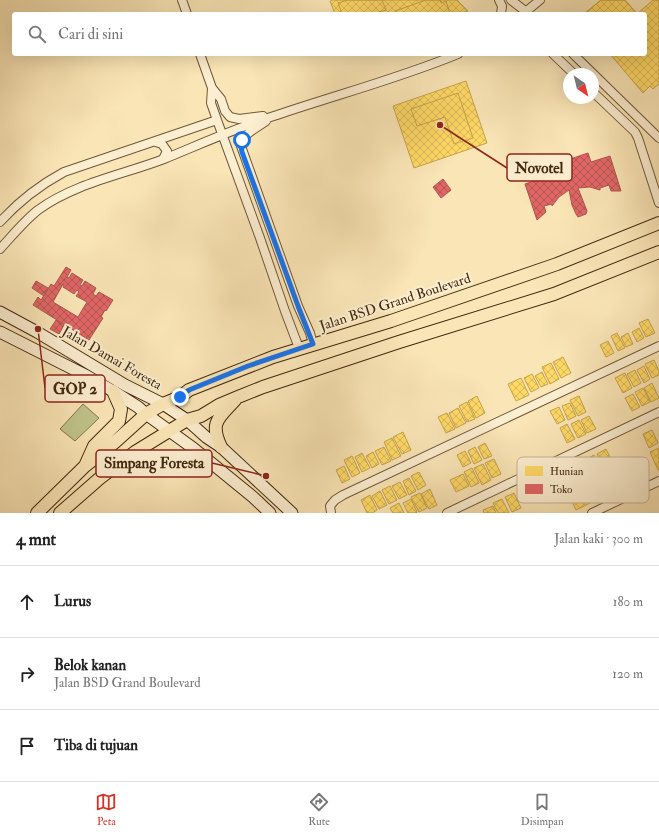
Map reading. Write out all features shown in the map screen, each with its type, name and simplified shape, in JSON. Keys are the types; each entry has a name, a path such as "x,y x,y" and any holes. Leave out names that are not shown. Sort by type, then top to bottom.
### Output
{"main road":[{"name":"Jalan BSD Grand Boulevard","path":"37,513 85,466 146,414 163,404 180,397 189,390 248,366 299,348 391,321 556,264 659,223"},
{"path":"60,513 100,478 135,452 187,420 201,416 219,405 263,387 399,342 554,294 659,252"},
{"name":"Jalan Damai Foresta","path":"0,312 37,332 125,385 163,404 187,420 206,437 221,447 292,513"},
{"name":"Jalan Damai Foresta","path":"0,332 114,391 138,407 193,448 253,497 270,513"},
{"path":"85,466 94,446 119,421 121,409 114,391"},
{"path":"221,447 216,437 215,426 220,416 238,397"}],"street":[{"path":"182,0 186,12"},
{"path":"499,0 502,6 501,12"},
{"path":"511,0 525,12"},
{"path":"527,12 540,0"},
{"path":"201,56 212,88 221,99 225,111 230,116 239,119 275,115"},
{"path":"0,249 37,211 73,190 163,159 275,115 450,56"},
{"path":"555,56 568,68"},
{"path":"575,56 659,138"},
{"path":"212,88 211,103 299,348"},
{"path":"599,98 635,132 659,203"},
{"path":"275,115 246,134 242,140 241,146 313,344"},
{"path":"0,222 27,196 46,182 64,172 156,142 217,120"},
{"path":"156,142 162,144 167,151 163,159"},
{"path":"650,173 659,176"},
{"path":"0,245 12,236"},
{"path":"285,311 292,314 298,306"},
{"path":"331,513 330,506 335,500 343,495 659,346"},
{"path":"565,457 659,412"},
{"path":"447,513 517,480"},
{"path":"649,486 659,481"},
{"path":"592,513 613,503"}],"green space":[{"path":"83,404 99,418 75,441 60,429"}],"building: Hunian":[{"path":"348,0 382,0 386,10 380,12 341,12 338,3"},
{"path":"426,0 440,0 441,3 446,1 449,12 395,12"},
{"path":"457,0 468,11 334,12 330,1"},
{"path":"601,0 625,0 635,12 586,12"},
{"path":"601,0 625,0 635,12 586,12"},
{"path":"653,0 659,0 659,84 653,89 650,86 643,93 612,56 647,56 647,12 639,12"},
{"path":"466,81 487,143 414,168 393,106"},
{"path":"458,93 473,138 454,144 445,117 417,126 411,109"},
{"path":"648,319 655,333 646,337 639,323"},
{"path":"639,328 644,338 637,342 632,332"},
{"path":"617,333 625,348 618,351 611,336"},
{"path":"628,333 633,344 626,347 621,337"},
{"path":"608,341 614,353 606,357 600,345"},
{"path":"563,357 571,373 561,378 553,362"},
{"path":"654,360 659,371 659,375 652,378 645,364"},
{"path":"551,363 559,379 550,384 542,367"},
{"path":"644,366 650,379 644,383 637,370"},
{"path":"635,370 641,383 634,387 627,374"},
{"path":"542,372 548,384 541,387 535,376"},
{"path":"625,373 632,388 623,393 615,378"},
{"path":"532,374 539,388 531,392 524,378"},
{"path":"521,378 529,395 516,401 508,384"},
{"path":"652,383 659,398 651,402 644,388"},
{"path":"643,388 650,402 642,406 635,392"},
{"path":"633,394 640,407 632,411 625,398"},
{"path":"477,396 485,413 476,418 468,401"},
{"path":"579,396 586,412 578,416 570,400"},
{"path":"467,402 475,419 467,422 459,406"},
{"path":"570,403 576,416 568,420 562,406"},
{"path":"559,407 565,420 557,424 550,411"},
{"path":"458,408 466,423 456,428 449,413"},
{"path":"447,413 455,429 446,433 438,417"},
{"path":"589,416 596,429 587,433 581,420"},
{"path":"579,420 586,434 578,438 571,424"},
{"path":"567,424 575,439 567,443 560,428"},
{"path":"652,430 658,443 649,448 643,434"},
{"path":"403,432 411,450 402,454 393,437"},
{"path":"392,438 401,456 392,460 384,442"},
{"path":"485,443 492,456 484,459 478,447"},
{"path":"384,447 391,461 382,465 375,451"},
{"path":"475,447 482,460 474,464 468,451"},
{"path":"659,448 659,470 658,470 650,452"},
{"path":"606,449 610,457 598,457 597,454"},
{"path":"465,451 471,463 463,467 457,455"},
{"path":"373,452 379,464 372,468 366,456"},
{"path":"362,453 370,468 362,472 355,457"},
{"path":"352,456 360,473 352,477 344,460"},
{"path":"494,459 501,474 492,478 485,463"},
{"path":"483,464 491,480 482,485 474,468"},
{"path":"344,466 350,479 342,483 336,470"},
{"path":"472,468 479,483 471,487 464,472"},
{"path":"419,472 426,485 418,490 411,476"},
{"path":"463,474 469,486 456,492 450,480"},
{"path":"409,478 416,491 409,495 403,481"},
{"path":"400,482 407,495 399,499 392,486"},
{"path":"390,486 397,500 389,504 382,490"},
{"path":"430,489 437,505 429,509 421,494"},
{"path":"380,491 387,505 379,509 372,496"},
{"path":"420,493 427,508 419,512 411,497"},
{"path":"514,493 517,503 519,503 521,508 512,512 505,497"},
{"path":"370,495 377,510 372,513 367,513 361,500"},
{"path":"411,499 417,512 416,513 408,513 403,503"},
{"path":"502,499 509,513 498,513 493,503"},
{"path":"399,503 404,513 393,513 390,508"},
{"path":"572,503 590,503 576,510"},
{"path":"493,506 496,513 484,513 483,510"}],"building: Toko":[{"path":"588,153 591,162 610,156 621,191 611,191 609,185 600,188 600,190 590,187 578,188 587,211 586,214 578,217 572,205 569,190 559,197 552,206 552,204 544,206 546,212 537,220 525,184 543,178 541,169"},
{"path":"443,179 451,190 441,198 433,187"},
{"path":"66,267 71,270 67,277 69,278 72,273 83,280 80,285 82,286 85,281 96,288 93,294 96,296 99,292 113,300 106,311 105,310 101,317 103,318 89,340 33,305 38,297 41,300 51,284 54,286","holes":["63,284 63,287 74,294 77,290 79,292 76,296 87,302 78,317 53,302"]},
{"path":"36,281 48,288 44,296 32,288"},
{"path":"56,320 64,325 59,334 50,329"}],"place":[{"name":"Novotel","path":"440,125"},
{"name":"GOP 2","path":"38,329"},
{"name":"Simpang Foresta","path":"266,476"}],"route":[{"path":"180,397 189,390 248,366 313,344 242,152 242,140"}]}
